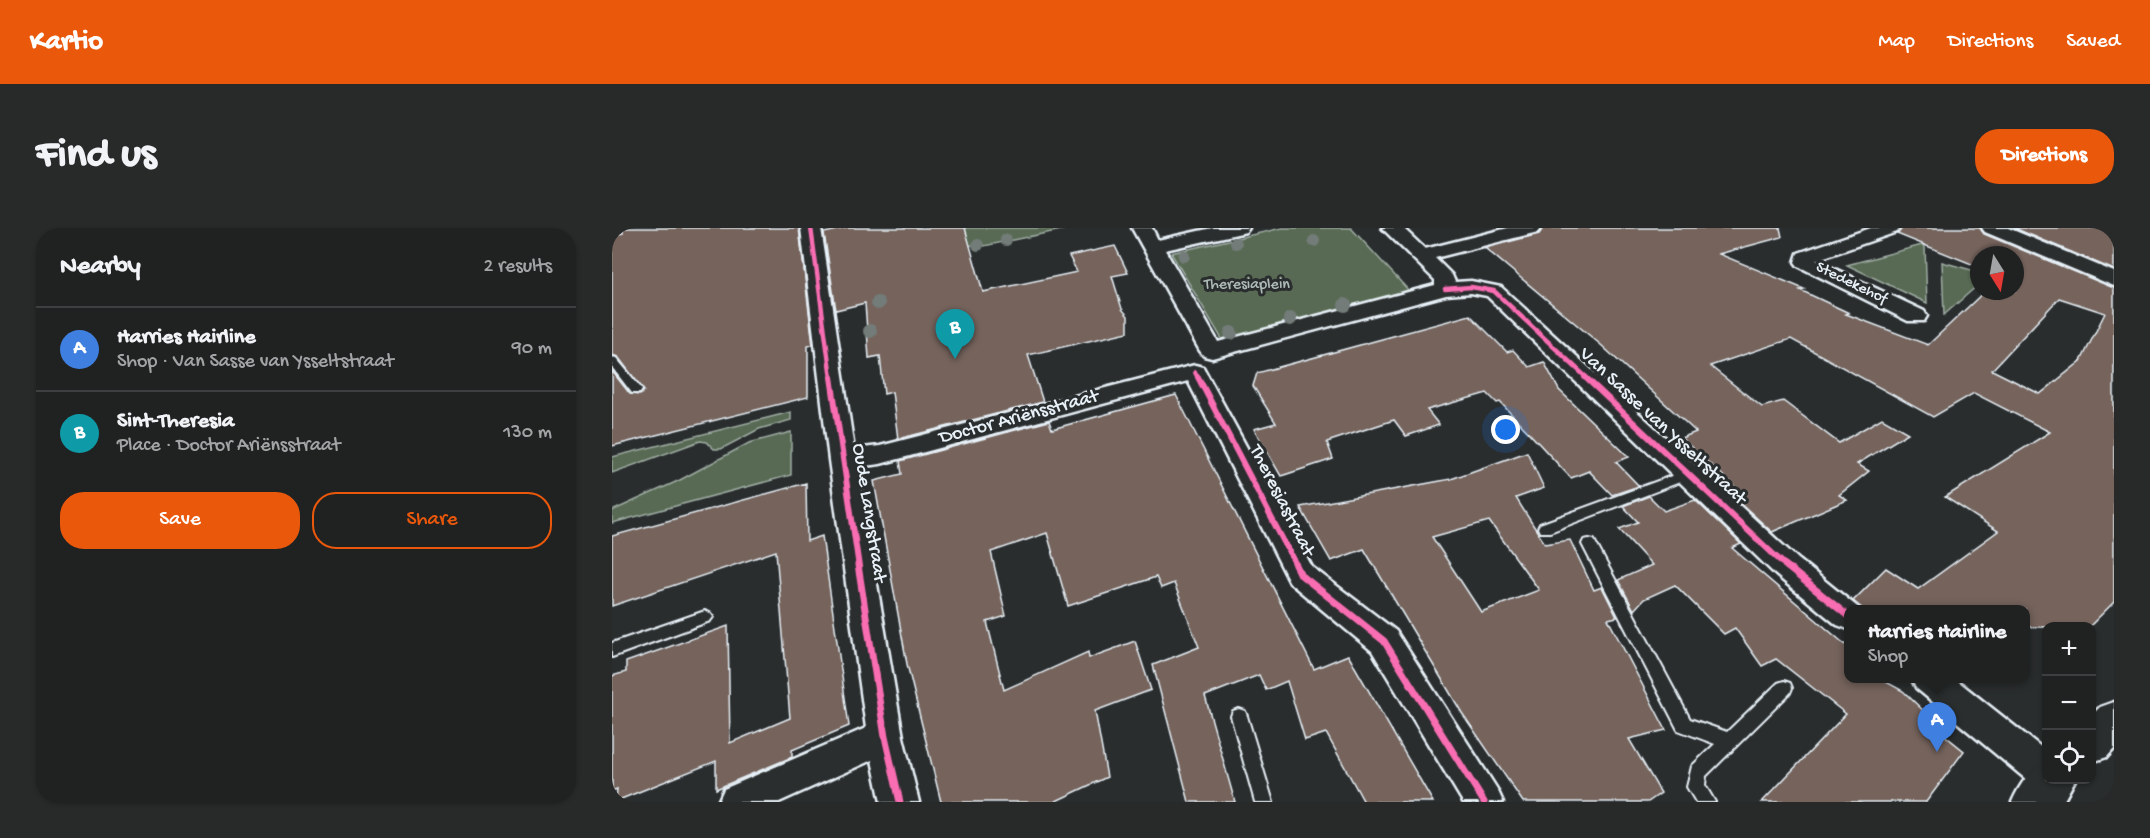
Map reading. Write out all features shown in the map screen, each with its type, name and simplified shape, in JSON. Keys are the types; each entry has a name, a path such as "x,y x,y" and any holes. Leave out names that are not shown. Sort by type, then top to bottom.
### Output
{"street":[{"name":"Oude Langstraat","path":"811,228 842,460 885,737 900,802"},
{"path":"1239,228 1147,237 1204,361 1445,289 1445,279 1392,228"},
{"path":"1420,256 1531,228"},
{"name":"Stedekehof","path":"1890,228 1816,252 1805,257 1805,262 1916,316"},
{"path":"1992,228 2114,280"},
{"name":"Van Sasse van Ysseltstraat","path":"1445,289 1471,287 1494,291 1787,567 1844,613"},
{"name":"Doctor Ariënsstraat","path":"842,460 880,455 1204,361"},
{"name":"Theresiastraat","path":"1204,361 1301,575 1384,641 1484,802"},
{"path":"1934,683 2042,770"},
{"path":"2096,738 2114,720"},
{"path":"737,802 885,737"},
{"path":"2034,802 2050,784"}],"lane":[{"path":"612,360 636,390"},
{"path":"1545,528 1688,474"},
{"path":"1589,544 1684,725 1730,741"},
{"path":"612,650 705,617"},
{"path":"1706,802 1696,787 1698,772 1784,688"},
{"path":"1239,716 1264,802"}],"green space":[{"path":"965,228 1071,228 984,246 982,243 968,246"},
{"name":"Theresiaplein","path":"1282,228 1351,228 1411,293 1223,341 1171,253"},
{"path":"1922,245 1925,247 1927,303 1847,265"},
{"path":"1942,262 1970,270 1970,292 1944,315"},
{"path":"791,412 791,420 759,429 721,449 714,449 707,442 700,441 612,473 612,457"},
{"path":"791,432 791,475 612,523 612,511 680,480 749,443"}],"building":[{"path":"623,228 799,228 813,345 808,346 808,397 612,446 612,371 630,394 640,395 644,391 618,357 612,355 612,235 623,233"},
{"path":"847,228 965,228 983,292 1077,272 1069,256 1115,246 1128,273 1112,276 1122,309 1128,316 1128,332 1028,355 1043,402 898,439 892,392 884,394 880,356 869,358 865,303 836,310 824,233"},
{"path":"1543,228 1780,228 1782,237 1719,254 1804,289 1800,290 1849,313 1846,314 1928,345 1976,300 2024,300 2024,251 2114,288 2114,602 2094,622 2042,622 2042,627 2030,627 2030,605 1858,605 1853,601 1886,568 1918,589 1998,531 1945,497 2050,432 1974,393 1933,417 1791,339 1710,366 1762,407 1783,401 1839,443 1882,418 1908,433 1857,464 1869,471 1839,495 1847,500 1772,532 1724,488 1733,485 1681,438 1696,432 1601,345 1485,248 1539,234","holes":["2059,298 2105,313 2081,361 2040,394 1992,370"]},
{"path":"1902,228 1980,228 1984,234 2013,246 1970,246 1970,263 1897,234"},
{"path":"2014,228 2114,228 2114,270"},
{"path":"1470,315 1507,352 1513,350 1529,367 1544,362 1559,390 1629,457 1616,462 1639,486 1612,495 1589,471 1571,478 1500,402 1497,403 1487,393 1427,410 1439,425 1406,436 1394,420 1327,442 1333,459 1281,476 1254,429 1276,423 1253,386 1257,373"},
{"path":"1176,395 1314,669 1348,655 1433,802 1364,802 1326,733 1305,740 1287,681 1266,690 1259,675 1205,696 1235,802 1189,802 1153,665 1199,647 1174,583 1161,588 1156,577 1068,606 1047,533 991,552 1006,616 987,622 1004,690 1088,652 1089,658 1135,641 1151,690 1095,711 1107,777 1054,802 941,802 907,664 874,481 902,474 900,461 1049,421 1052,429"},
{"path":"1527,452 1544,488 1516,498 1545,544 1570,540 1594,590 1602,587 1617,617 1608,619 1666,730 1629,739 1661,793 1648,802 1523,802 1462,713 1364,549 1331,561 1300,507 1451,479","holes":["1489,521 1539,590 1481,612 1432,537"]},
{"path":"806,483 807,541 822,536 849,726 792,750 792,757 716,789 716,761 616,801 617,789 612,791 612,676 626,672 626,662 728,626 730,743 790,718 776,551 612,606 612,536"},
{"path":"1649,496 1664,511 1695,500 1741,544 1732,548 1844,644 1844,683 1888,683 1903,691 1927,714 1922,717 1964,751 1926,802 1762,802 1846,714 1776,659 1762,666 1735,628 1724,634 1675,585 1644,599 1634,610 1618,580 1652,565 1619,529 1638,522 1623,506"}],"cycle path":[{"path":"811,228 842,460 885,737 900,802"},
{"path":"1445,289 1471,287 1494,291 1787,567 1844,613"},
{"path":"1195,372 1301,575 1384,641 1484,802"}],"place":[{"name":"Sint-Theresia","path":"955,359"},
{"name":"Harries Hairline","path":"1937,752"}]}
